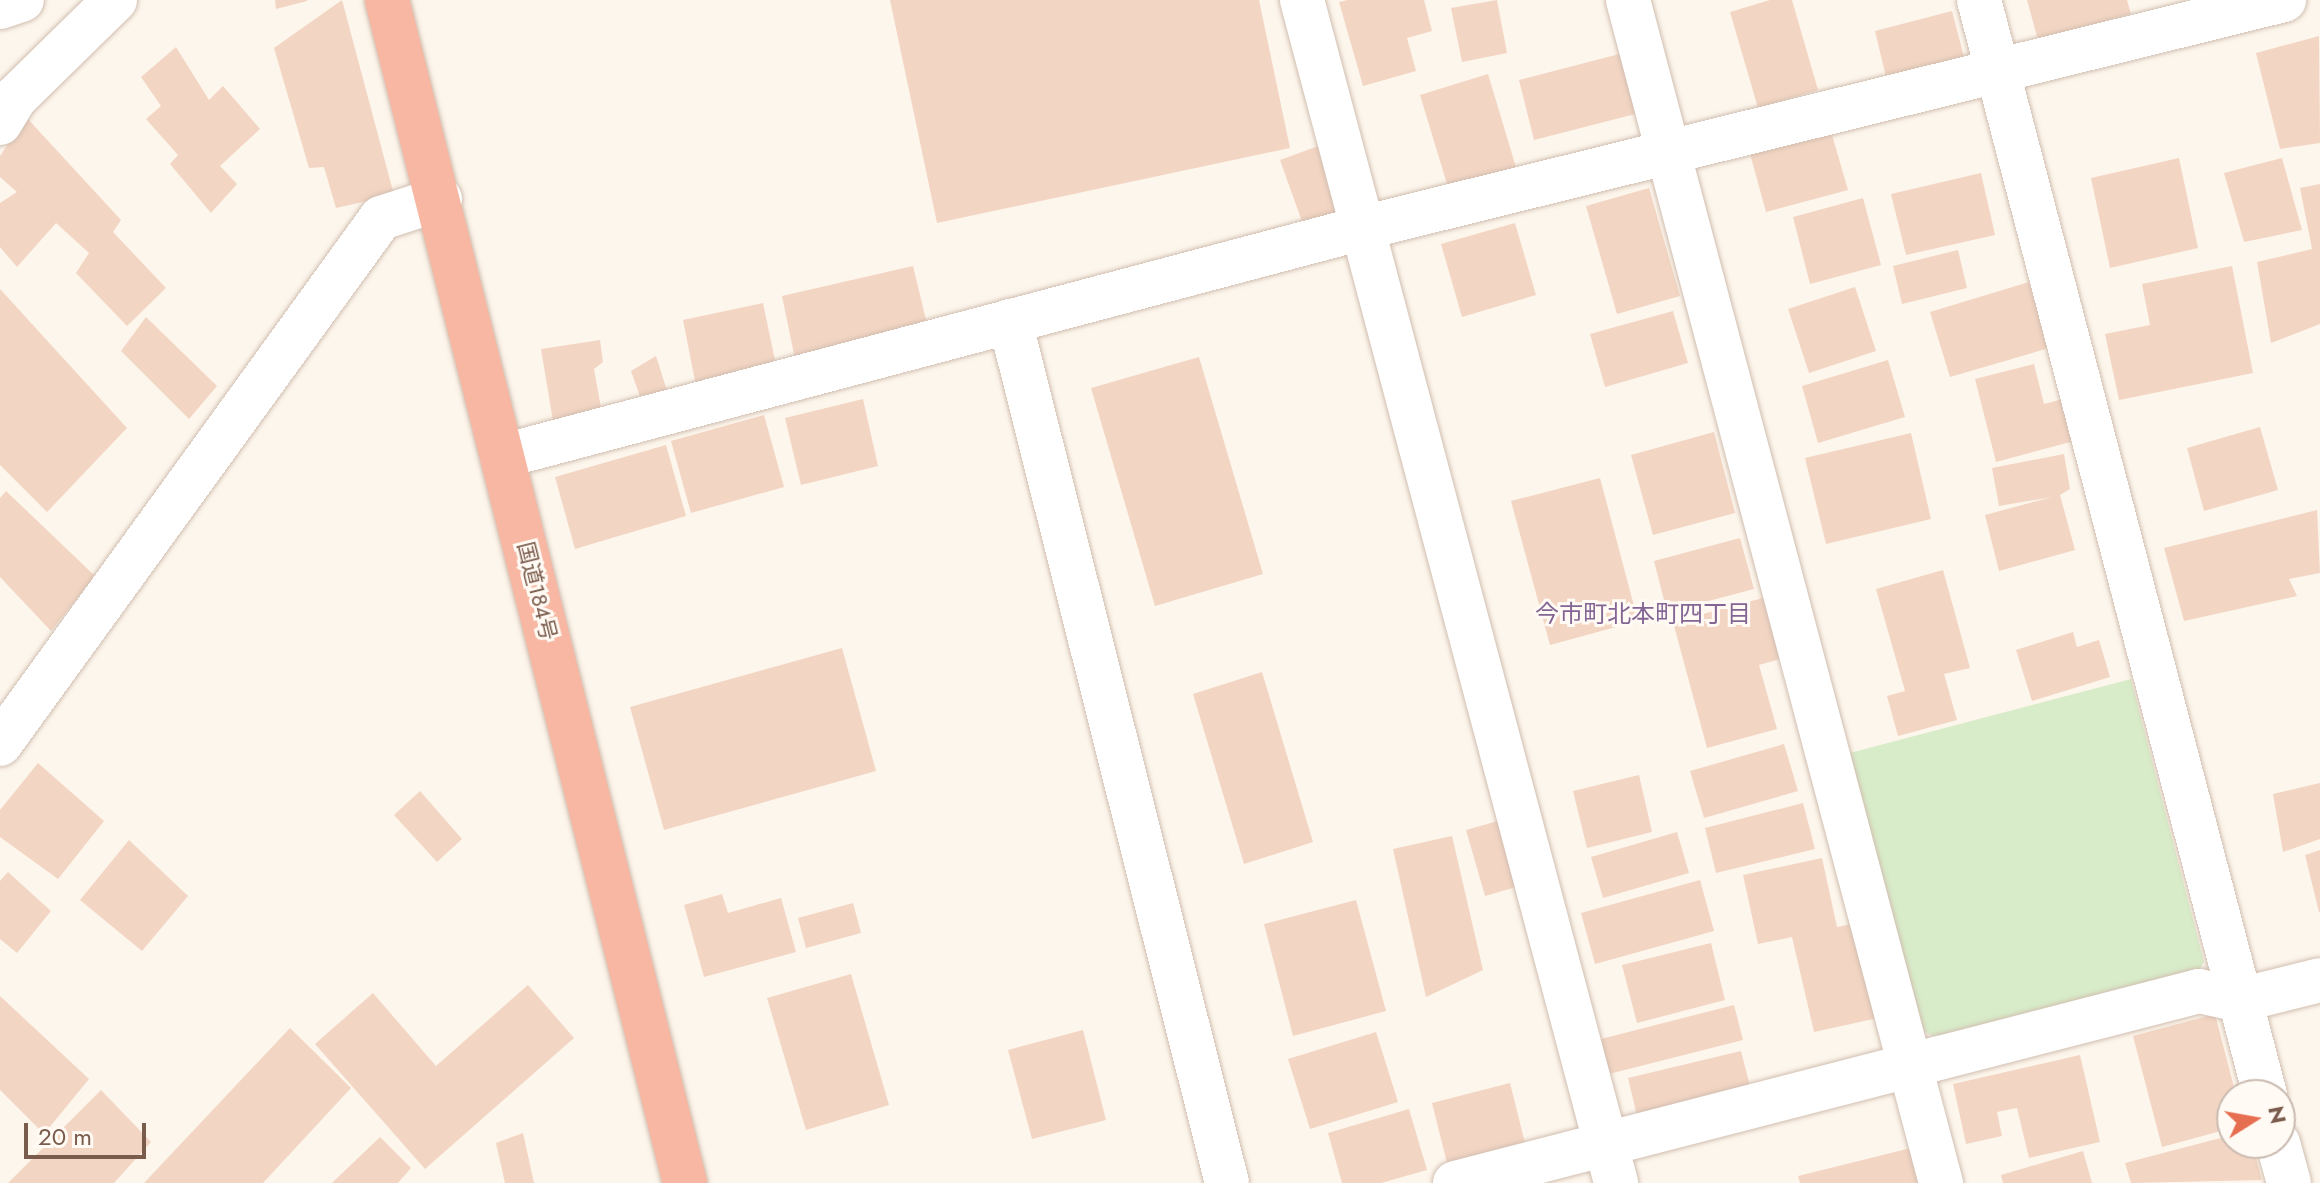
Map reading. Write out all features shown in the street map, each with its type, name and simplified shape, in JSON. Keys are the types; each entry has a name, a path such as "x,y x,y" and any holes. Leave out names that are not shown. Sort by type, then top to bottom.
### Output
{"highway":[{"name":"国道184号","path":"387,0 440,199 685,1183"}],"street":[{"path":"0,7 22,0"},
{"path":"0,123 15,98 115,0"},
{"path":"1302,0 1610,1164"},
{"path":"1628,0 1941,1183"},
{"path":"1979,0 2261,1079"},
{"path":"503,456 1362,228 2284,0"},
{"path":"0,744 381,218 440,199"},
{"path":"1010,321 1227,1183"},
{"path":"1455,1183 1610,1164 1911,1068 2199,991 2240,1000 2320,980"},
{"path":"2282,1159 2289,1183"}],"green space":[{"path":"2131,679 2204,962 2193,979 1945,1042 1923,1031 1846,754"}],"building":[{"path":"275,0 307,0 307,1 276,9"},
{"path":"342,0 394,195 336,208 324,167 309,168 274,48"},
{"path":"890,0 1259,0 1290,148 937,223"},
{"path":"1424,0 1432,31 1407,38 1416,71 1363,86 1339,2"},
{"path":"1497,0 1507,53 1462,62 1451,8"},
{"path":"1770,0 1792,0 1818,90 1758,108 1730,12"},
{"path":"2027,0 2127,0 2131,14 2038,40"},
{"path":"1952,11 1964,57 1886,77 1875,31"},
{"path":"2319,36 2320,143 2280,149 2256,53"},
{"path":"176,47 209,100 223,86 260,129 220,166 237,184 211,213 170,164 178,155 146,119 161,106 141,77"},
{"path":"1631,51 1647,111 1534,140 1519,80"},
{"path":"1488,74 1518,174 1450,194 1420,95"},
{"path":"26,117 121,220 113,232 166,288 127,326 76,273 89,253 56,223 17,267 0,247 0,203 17,192 0,177 0,156"},
{"path":"1830,128 1848,190 1766,212 1749,150"},
{"path":"1321,145 1347,214 1305,230 1280,160"},
{"path":"2179,158 2198,248 2110,268 2091,178"},
{"path":"2282,158 2302,230 2244,242 2224,173"},
{"path":"1981,173 1995,235 1906,255 1891,194"},
{"path":"2320,184 2320,324 2271,343 2257,262 2312,249 2300,188"},
{"path":"1649,188 1680,296 1617,314 1586,206"},
{"path":"1863,198 1881,265 1810,284 1793,217"},
{"path":"1515,223 1536,295 1462,317 1441,244"},
{"path":"1958,250 1967,288 1902,304 1893,266"},
{"path":"913,266 928,328 795,359 782,296"},
{"path":"2232,266 2253,373 2119,400 2105,334 2150,325 2142,284"},
{"path":"2029,282 2049,348 1950,377 1930,312"},
{"path":"1855,287 1876,351 1809,373 1788,309"},
{"path":"0,289 127,428 47,512 0,465"},
{"path":"763,303 777,370 696,386 683,320"},
{"path":"1673,311 1688,363 1605,387 1590,334"},
{"path":"146,317 217,386 189,419 121,351"},
{"path":"600,340 603,362 594,369 603,419 554,427 541,349"},
{"path":"656,356 669,397 643,405 631,371"},
{"path":"1199,357 1263,574 1155,606 1091,388"},
{"path":"1888,360 1905,417 1818,443 1802,386"},
{"path":"2034,364 2044,404 2063,399 2074,441 1996,462 1975,379"},
{"path":"863,399 878,466 801,485 785,418"},
{"path":"764,415 784,487 691,513 671,441"},
{"path":"2260,427 2278,490 2204,511 2187,448"},
{"path":"1714,432 1735,513 1653,535 1631,455"},
{"path":"1911,433 1931,519 1826,544 1805,458"},
{"path":"666,445 686,516 575,549 555,477"},
{"path":"2064,454 2070,489 2060,495 2075,550 1999,571 1985,515 2052,497 1999,506 1992,468"},
{"path":"1600,478 1638,621 1550,645 1511,501"},
{"path":"6,491 95,576 51,631 0,577 0,498"},
{"path":"2317,510 2320,573 2289,579 2297,596 2184,621 2164,548"},
{"path":"1740,538 1754,589 1667,612 1654,561"},
{"path":"1943,570 1970,668 1944,674 1957,720 1898,736 1887,696 1905,691 1876,589"},
{"path":"1763,598 1780,659 1759,665 1777,729 1707,748 1673,622"},
{"path":"2073,632 2077,647 2099,640 2110,677 2032,701 2016,650"},
{"path":"842,648 876,771 664,830 630,707"},
{"path":"1262,672 1313,842 1244,864 1193,694"},
{"path":"1784,744 1798,791 1704,818 1690,771"},
{"path":"38,763 104,821 58,879 0,837 0,810"},
{"path":"1639,775 1652,832 1587,848 1573,791"},
{"path":"2320,783 2320,839 2283,852 2273,794"},
{"path":"420,791 462,839 437,862 394,815"},
{"path":"1803,803 1815,849 1716,873 1705,828"},
{"path":"1505,819 1523,885 1485,896 1466,830"},
{"path":"1677,832 1689,873 1603,898 1591,857"},
{"path":"1452,836 1483,970 1426,997 1393,849"},
{"path":"129,840 188,896 142,951 80,900"},
{"path":"2320,850 2320,912 2319,912 2305,855"},
{"path":"1822,858 1837,927 1857,923 1878,1018 1814,1032 1792,937 1758,944 1743,875"},
{"path":"8,872 51,911 17,953 0,939 0,881"},
{"path":"1700,880 1714,931 1595,964 1581,913"},
{"path":"722,894 728,913 781,898 796,952 704,977 684,905"},
{"path":"1356,900 1386,1011 1293,1036 1264,924"},
{"path":"853,903 861,933 806,948 798,918"},
{"path":"1711,943 1725,1000 1637,1023 1622,965"},
{"path":"851,974 889,1105 806,1130 767,998"},
{"path":"528,985 574,1038 425,1169 315,1044 373,993 436,1066"},
{"path":"0,996 89,1079 44,1134 0,1090"},
{"path":"1734,1005 1743,1040 1609,1074 1601,1039"},
{"path":"2215,1014 2232,1079 2216,1079 2216,1132 2162,1147 2133,1036"},
{"path":"290,1028 351,1088 263,1183 144,1183"},
{"path":"1083,1030 1106,1120 1032,1139 1008,1050"},
{"path":"1376,1032 1398,1102 1310,1129 1288,1059"},
{"path":"1741,1051 1752,1094 1638,1120 1628,1078"},
{"path":"2080,1055 2100,1142 2029,1158 2017,1108 1997,1112 2002,1136 1966,1144 1953,1084"},
{"path":"1510,1083 1527,1151 1449,1171 1432,1103"},
{"path":"101,1090 151,1142 114,1183 8,1183"},
{"path":"1409,1109 1427,1170 1381,1183 1342,1183 1328,1133"},
{"path":"523,1133 534,1183 505,1183 496,1143"},
{"path":"380,1137 411,1168 398,1183 332,1183"},
{"path":"2216,1139 2216,1159 2256,1159 2262,1180 2131,1183 2125,1163"},
{"path":"1911,1148 1919,1183 1800,1183 1798,1176"},
{"path":"2083,1151 2092,1183 2003,1183 2001,1175"}],"district":[{"name":"今市町北本町四丁目","path":"1643,614"}]}
